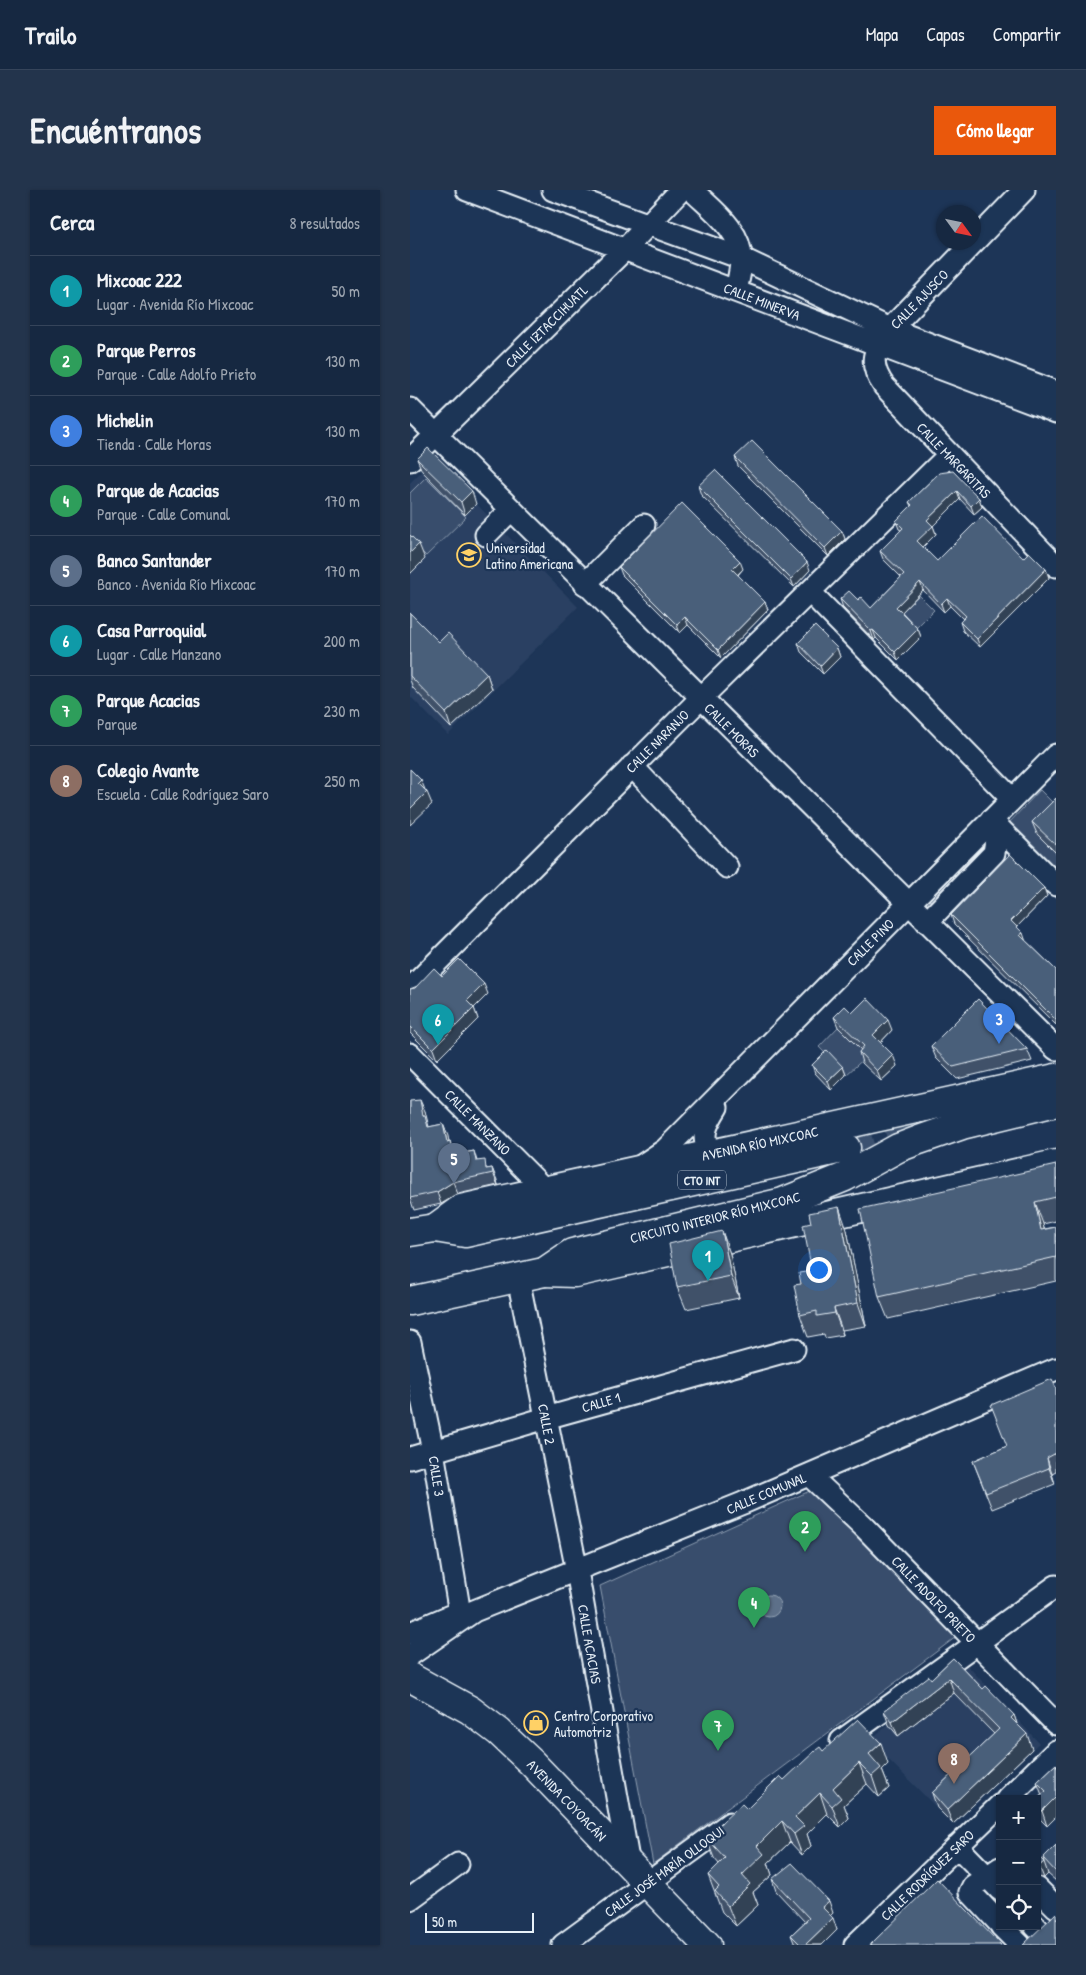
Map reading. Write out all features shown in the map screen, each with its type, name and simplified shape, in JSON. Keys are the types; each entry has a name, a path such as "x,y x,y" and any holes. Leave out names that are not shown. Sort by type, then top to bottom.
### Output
{"main road":[{"name":"AVENIDA RÍO MIXCOAC","path":"423,1230 461,1209 1056,1078"},
{"name":"CIRCUITO INTERIOR RÍO MIXCOAC","path":"544,1272 572,1253 783,1202 845,1178 898,1148 919,1140 962,1125 1056,1102"},
{"name":"CTO INT","path":"423,1230 464,1233 846,1148"},
{"path":"410,1300 544,1272 575,1273 1056,1164"},
{"name":"AVENIDA COYOACÁN","path":"410,1677 470,1710 499,1732 531,1762 706,1945"}],"street":[{"name":"CALLE MINERVA","path":"467,190 736,291 1056,392"},
{"name":"CALLE MINERVA","path":"553,190 742,258 884,337 1056,412"},
{"name":"CALLE IZTACCIHUATL","path":"410,460 624,249 681,190"},
{"path":"692,190 727,224 737,239 742,258 736,291"},
{"name":"CALLE AJUSCO","path":"884,337 1024,190"},
{"name":"CALLE MARGARITAS","path":"884,337 873,360 876,374 884,386 1056,566"},
{"name":"CALLE MORAS","path":"410,409 1056,1049"},
{"name":"CALLE NARANJO","path":"410,989 700,698 950,454"},
{"path":"486,536 511,510"},
{"path":"586,584 644,525"},
{"path":"810,592 1012,798"},
{"name":"CALLE PINO","path":"633,1172 665,1150 908,903 994,823 1012,798 1056,755"},
{"path":"632,766 727,867"},
{"path":"994,823 1056,885"},
{"path":"927,922 994,853 994,823"},
{"name":"CALLE MANZANO","path":"410,1054 546,1191"},
{"name":"CALLE PINO","path":"711,1154 706,1147 705,1128 730,1085"},
{"name":"CALLE 2","path":"518,1278 577,1571"},
{"name":"CALLE 3","path":"410,1342 465,1614"},
{"name":"CALLE 1","path":"410,1458 794,1349"},
{"name":"CALLE COMUNAL","path":"410,1655 465,1614 577,1571 1056,1369"},
{"name":"CALLE ADOLFO PRIETO","path":"809,1474 1056,1724"},
{"name":"CALLE ACACIAS","path":"577,1571 638,1874"},
{"path":"827,1752 1056,1586"},
{"path":"410,1633 465,1614"},
{"path":"1011,1795 1056,1751"},
{"name":"CALLE RODRÍGUEZ SARO","path":"855,1945 996,1809"},
{"name":"CALLE JOSÉ MARÍA OLLOQUI","path":"563,1945 638,1874 746,1812"},
{"path":"957,1846 995,1878 972,1888 970,1892 996,1920"},
{"path":"410,1899 458,1864"},
{"path":"1041,1892 1056,1907"},
{"path":"1034,1934 1056,1916"},
{"path":"1006,1930 1020,1945"}],"shaded area":[{"name":"Universidad Latino Americana","path":"433,460 578,607 448,735 410,696 410,483"},
{"path":"426,477 466,517 426,556 410,540 410,493"},
{"path":"919,595 934,610 914,630 899,615"},
{"path":"1040,790 1056,806 1037,834 1056,853 1056,870 1008,824"},
{"path":"978,836 992,851 942,901 915,900"},
{"path":"838,1027 867,1056 846,1075 819,1047"},
{"path":"814,1489 956,1637 653,1864 600,1586"},
{"path":"769,1595 777,1598 780,1606 777,1614 769,1617 761,1614 758,1606 761,1598"},
{"path":"967,1665 1039,1743 953,1824 869,1740"}],"building":[{"path":"752,441 842,531 825,548 735,457"},
{"path":"428,448 472,491 461,502 417,459"},
{"path":"715,470 807,562 791,579 698,486"},
{"path":"953,471 979,498 971,506 957,491 927,520 933,526 917,541 937,561 982,516 1023,558 1029,552 1046,569 977,639 960,622 966,616 947,598 941,604 920,582 896,607 918,629 895,652 873,630 871,631 840,599 849,591 858,600 861,597 871,608 904,574 880,551 903,528 896,521 912,505 909,502 939,473"},
{"path":"682,503 740,561 732,569 765,602 718,650 685,617 677,625 619,567"},
{"path":"410,535 419,544 410,553"},
{"path":"410,613 439,642 448,633 487,674 446,713 410,676"},
{"path":"815,626 837,648 820,666 798,643"},
{"path":"410,769 421,780 418,783 427,792 410,809"},
{"path":"1056,798 1056,845 1032,822"},
{"path":"1010,854 1044,888 1011,921 1023,933 1020,935 1056,970 1056,1020 951,915"},
{"path":"459,959 484,984 467,1001 474,1008 433,1049 410,1026 410,989 415,988 434,968 442,976"},
{"path":"867,998 888,1020 873,1035 893,1055 877,1071 859,1052 864,1046 834,1017 845,1006 852,1013"},
{"path":"978,999 1027,1049 953,1067 931,1046"},
{"path":"827,1050 843,1067 828,1081 812,1065"},
{"path":"420,1100 423,1116 425,1116 428,1127 443,1124 447,1142 450,1141 453,1155 474,1151 476,1161 485,1160 486,1169 492,1168 493,1173 453,1182 437,1192 410,1198 410,1101"},
{"path":"1056,1165 1056,1197 1035,1202 1041,1230 1056,1227 1056,1257 879,1297 860,1209"},
{"path":"839,1207 858,1303 834,1308 835,1313 817,1316 817,1311 800,1315 794,1285 801,1284 799,1273 812,1271 803,1225 811,1223 809,1213"},
{"path":"722,1231 731,1276 677,1287 669,1244"},
{"path":"1052,1379 1056,1388 1056,1453 1047,1458 1049,1468 986,1493 973,1461 1007,1446 991,1405"},
{"path":"953,1658 983,1689 986,1686 1014,1715 1011,1718 1027,1734 947,1810 932,1793 999,1729 949,1678 892,1722 884,1711 929,1676 931,1679"},
{"path":"858,1719 881,1743 869,1754 881,1768 872,1776 859,1763 833,1788 841,1798 832,1806 820,1793 795,1817 804,1826 794,1834 782,1821 757,1846 764,1854 742,1875 750,1884 728,1906 715,1891 719,1887 708,1875 725,1858 706,1837 742,1804 747,1809 780,1776 784,1780 816,1750 820,1747 823,1751"},
{"path":"1056,1764 1056,1799 1042,1811 1041,1795 1046,1791 1037,1782"},
{"path":"1056,1845 1056,1872 1043,1858"},
{"path":"792,1863 829,1901 822,1907 833,1918 805,1945 801,1945 791,1935 809,1918 772,1879"},
{"path":"937,1879 1001,1945 871,1945 871,1944"},
{"path":"1056,1913 1056,1945 1023,1945 1038,1930 1041,1930 1041,1928"}],"tunnel":[{"path":"846,1148 889,1135 935,1125"}],"place":[{"name":"Universidad Latino Americana","path":"469,555"},
{"name":"Michelin","path":"999,1044"},
{"name":"Casa Parroquial","path":"438,1045"},
{"name":"Banco Santander","path":"454,1184"},
{"name":"Mixcoac 222","path":"708,1281"},
{"name":"Parque Perros","path":"805,1552"},
{"name":"Parque de Acacias","path":"754,1628"},
{"name":"Centro Corporativo Automotriz","path":"536,1723"},
{"name":"Parque Acacias","path":"718,1751"},
{"name":"Colegio Avante","path":"954,1784"}]}
